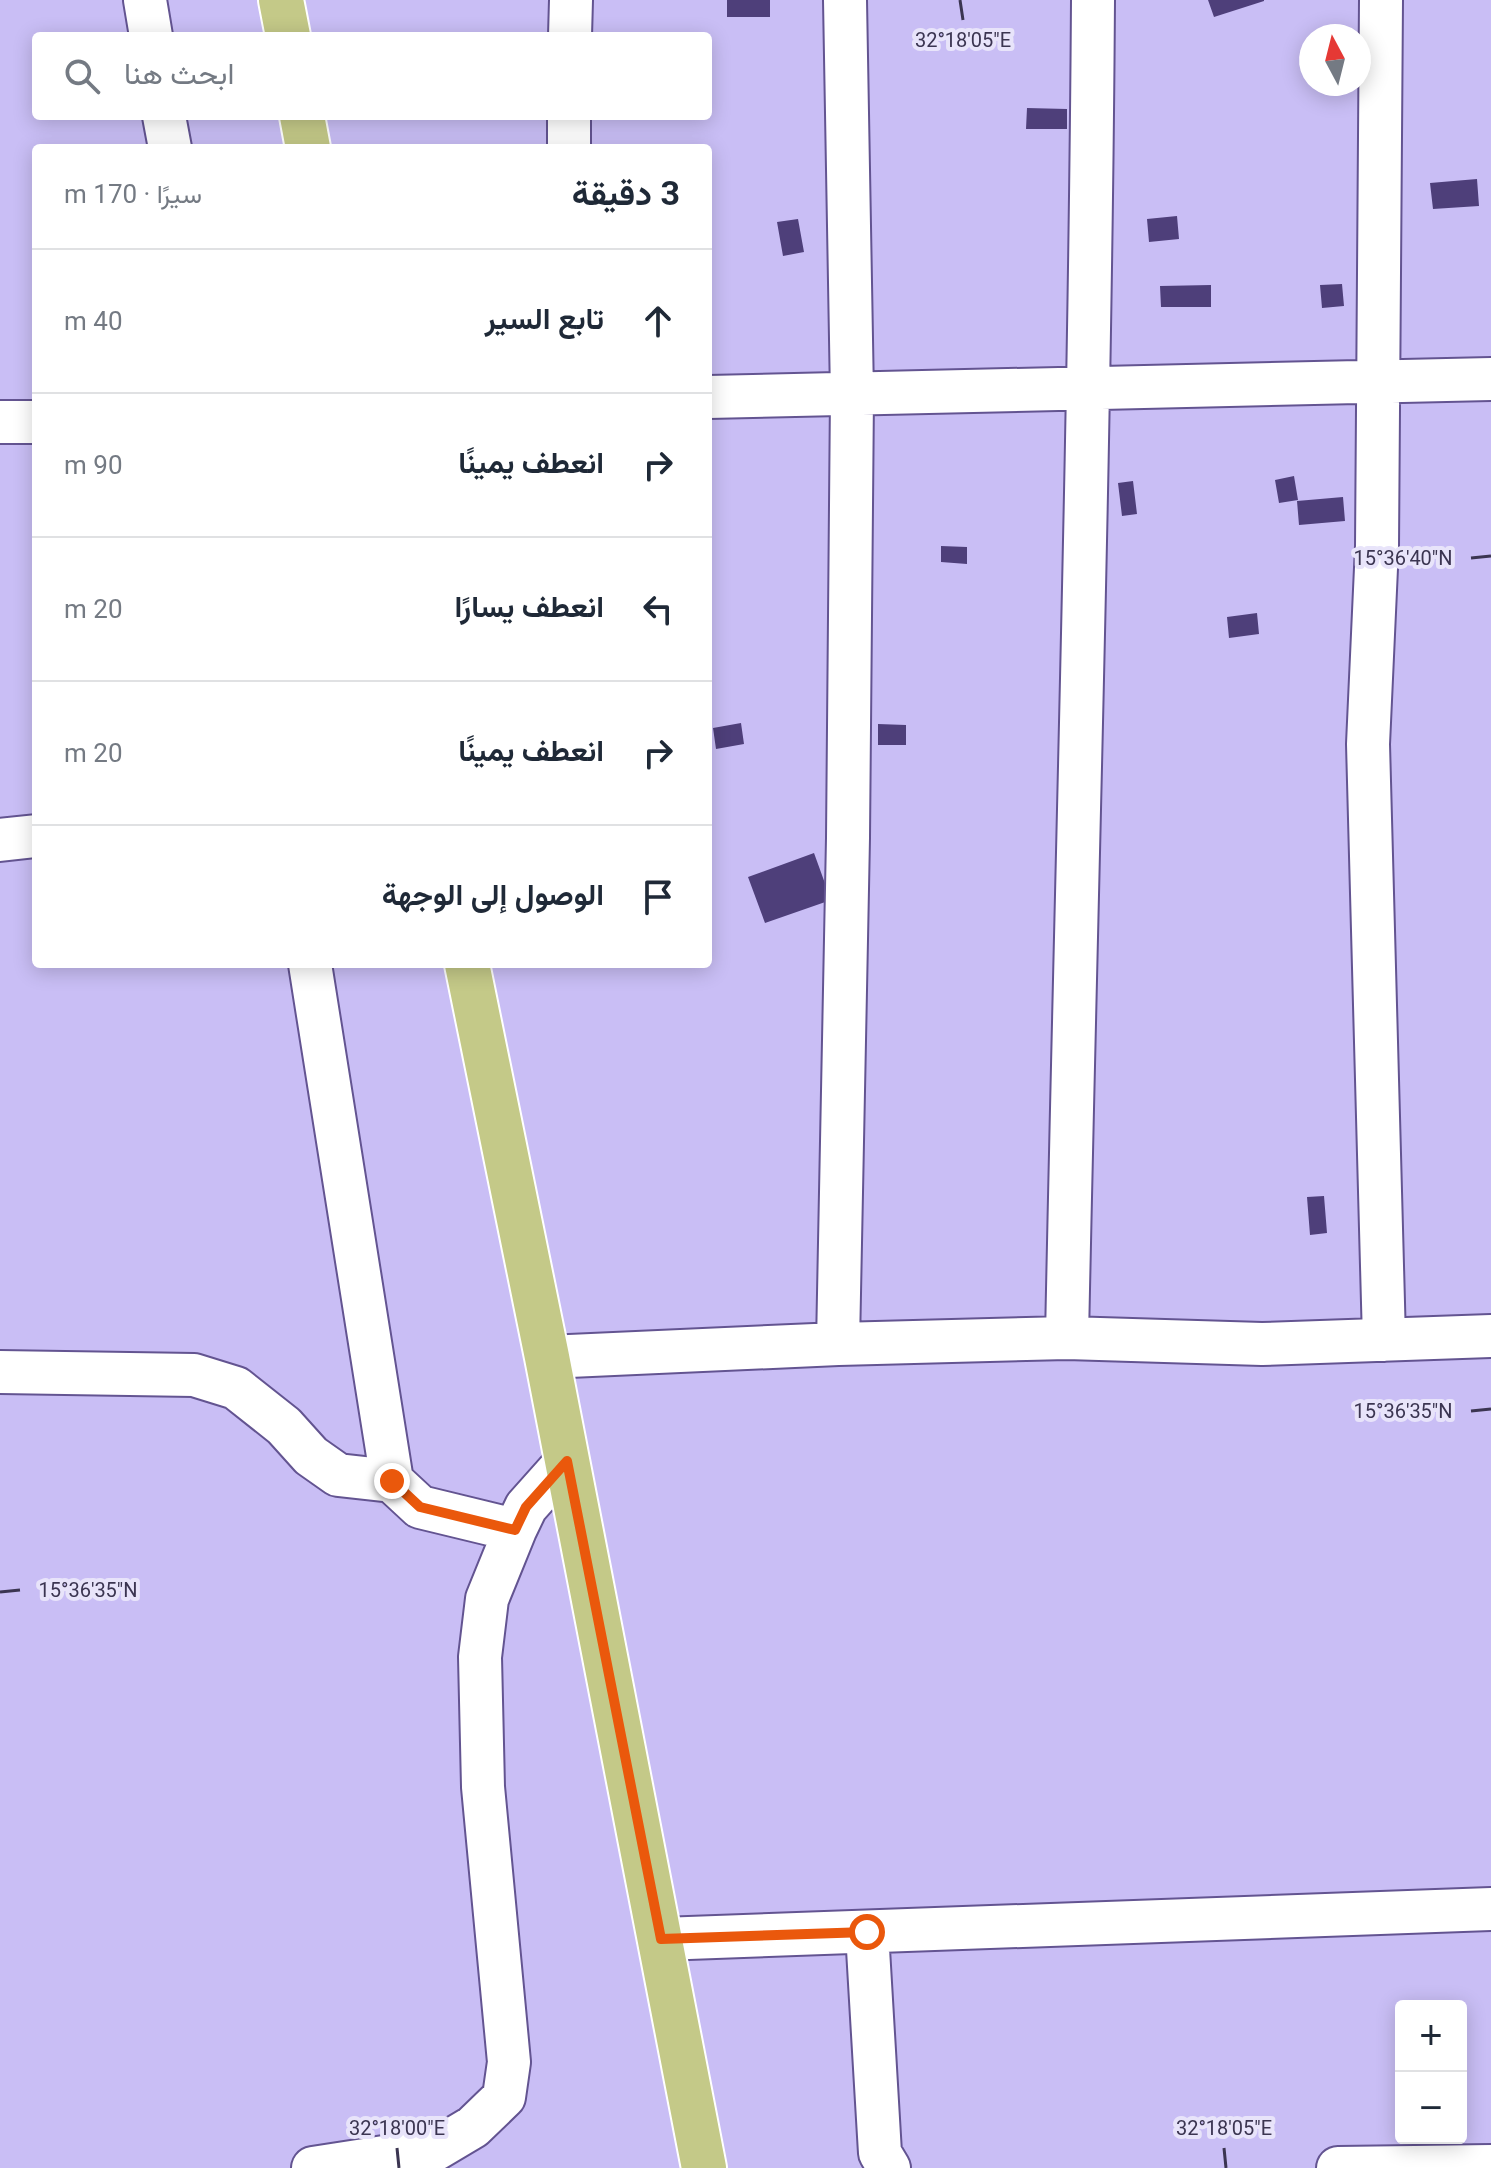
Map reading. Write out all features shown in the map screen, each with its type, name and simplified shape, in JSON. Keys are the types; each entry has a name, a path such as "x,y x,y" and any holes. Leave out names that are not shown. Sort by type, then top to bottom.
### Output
{"main road":[{"path":"281,0 287,32"},
{"path":"303,120 307,144"},
{"path":"468,968 547,1357 704,2168"}],"street":[{"path":"145,0 150,32"},
{"path":"570,32 571,0"},
{"path":"838,1344 848,838 852,395 845,0"},
{"path":"1067,1338 1089,390 1093,0"},
{"path":"1381,0 1377,546 1368,744 1384,1340"},
{"path":"165,120 169,144"},
{"path":"569,120 569,144"},
{"path":"712,397 1491,379"},
{"path":"0,422 32,422"},
{"path":"0,840 32,836"},
{"path":"311,968 392,1481"},
{"path":"547,1357 1067,1338 1262,1344 1491,1336"},
{"path":"0,1372 194,1375 236,1388 284,1426 311,1456 338,1475 392,1481 420,1507 515,1530"},
{"path":"313,2168 436,2149 473,2127 504,2097 509,2062 483,1787 480,1657 487,1599 515,1530 526,1507 567,1461"},
{"path":"661,1939 1491,1909"},
{"path":"867,1932 880,2153 889,2168"},
{"path":"1338,2168 1491,2166"}],"building":[{"path":"727,0 770,0 770,17 727,17"},
{"path":"1208,0 1264,0 1264,1 1214,17"},
{"path":"1027,108 1067,109 1067,129 1026,129"},
{"path":"1477,179 1479,206 1433,209 1430,183"},
{"path":"1177,216 1179,239 1149,242 1147,219"},
{"path":"798,219 804,252 783,256 777,222"},
{"path":"1342,284 1344,306 1322,308 1320,285"},
{"path":"1211,285 1211,307 1161,307 1160,286"},
{"path":"1294,476 1298,500 1279,503 1275,480"},
{"path":"1133,481 1137,514 1122,516 1118,483"},
{"path":"1343,497 1345,521 1299,525 1297,501"},
{"path":"941,546 967,547 967,564 941,562"},
{"path":"1257,613 1259,634 1229,638 1227,617"},
{"path":"741,723 744,744 716,749 713,728"},
{"path":"878,724 906,725 906,745 878,745"},
{"path":"814,853 831,900 765,923 748,877"},
{"path":"1324,1196 1327,1233 1310,1235 1307,1197"}],"route":[{"path":"392,1481 420,1507 515,1530 526,1507 567,1461 661,1939 867,1932"}]}
